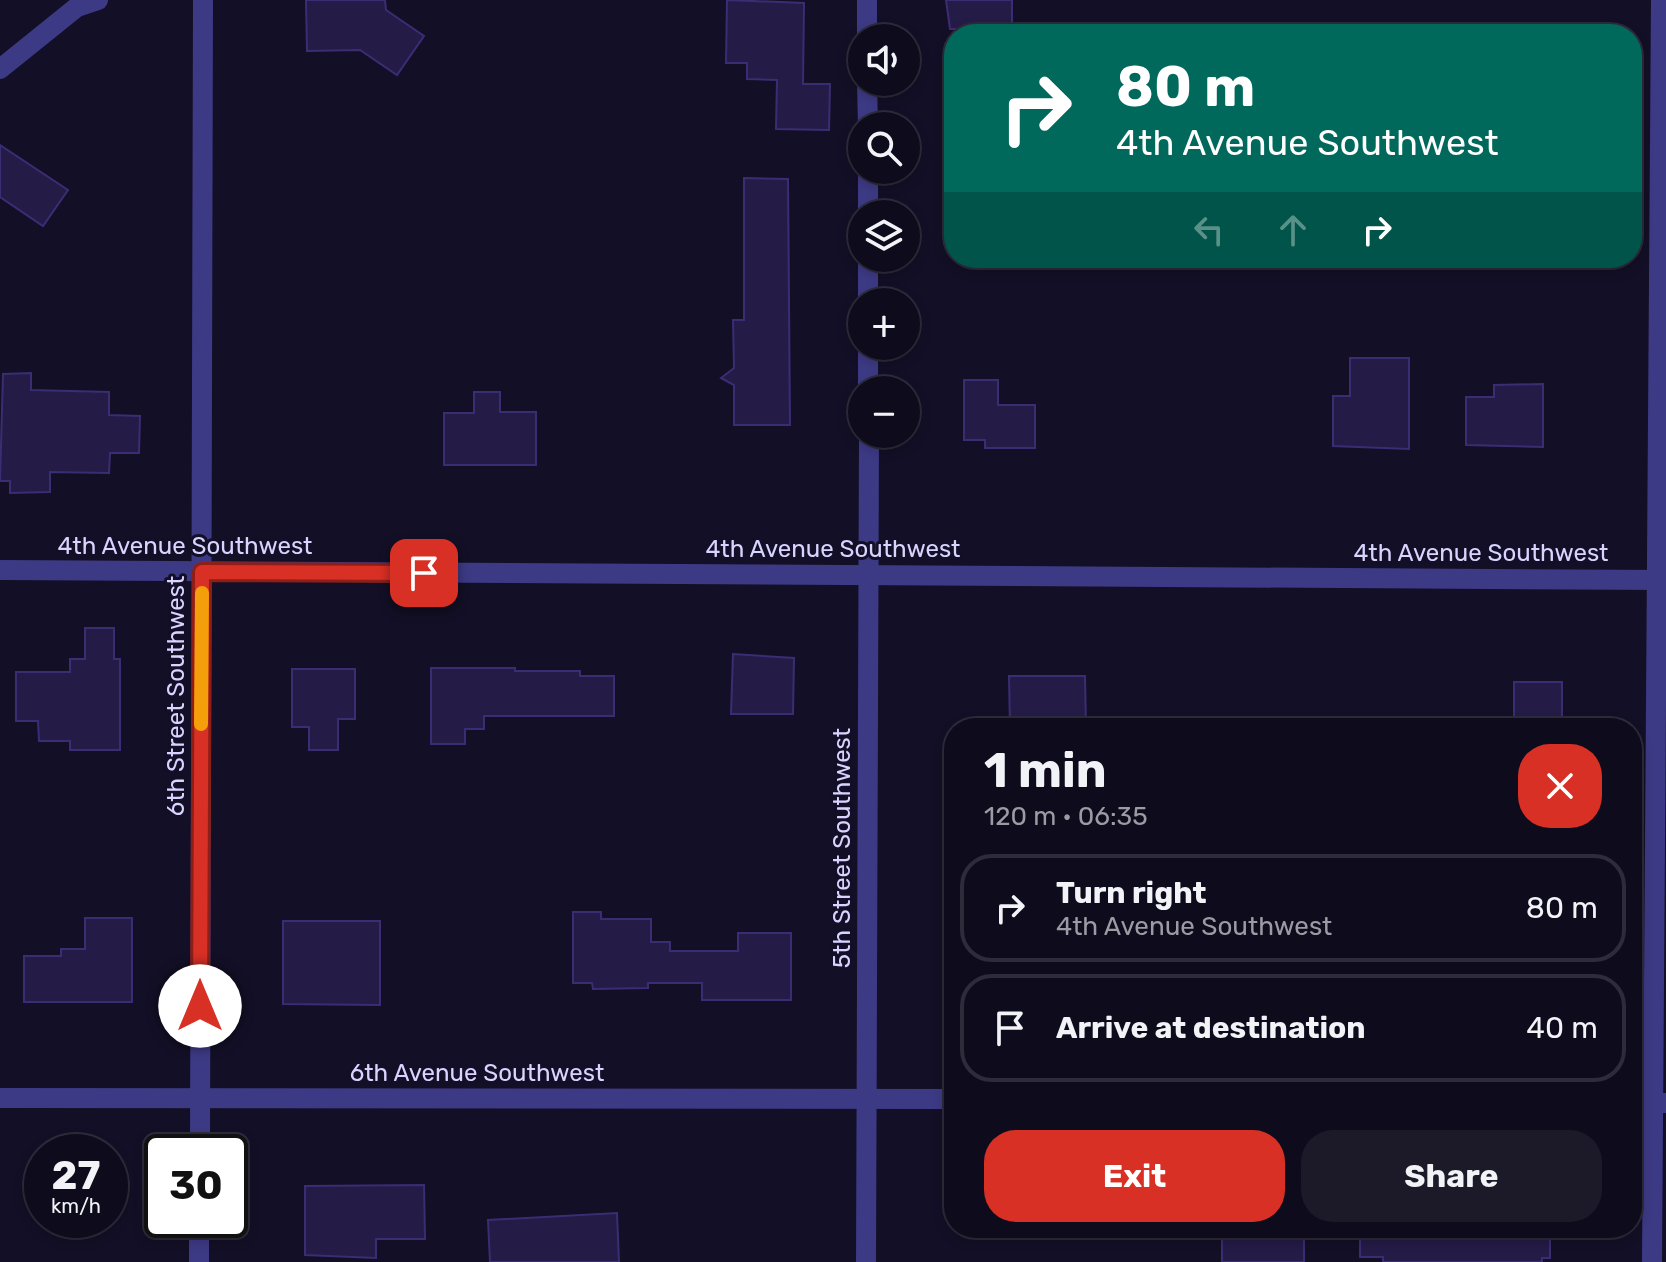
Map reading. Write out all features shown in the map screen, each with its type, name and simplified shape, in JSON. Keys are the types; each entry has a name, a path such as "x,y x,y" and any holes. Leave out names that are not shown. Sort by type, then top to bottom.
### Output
{"street":[{"path":"0,69 77,7 98,0"},
{"name":"6th Street Southwest","path":"200,1134 203,0"},
{"path":"867,0 867,24"},
{"path":"1652,1262 1650,1103 1661,580 1661,0"},
{"name":"5th Street Southwest","path":"866,1262 869,448"},
{"name":"4th Avenue Southwest","path":"0,570 1661,580"},
{"name":"6th Avenue Southwest","path":"0,1098 944,1099"},
{"path":"199,1238 199,1262"}],"building":[{"path":"306,0 385,0 386,10 424,36 397,75 360,50 307,51"},
{"path":"727,0 804,3 803,84 830,84 829,130 776,129 777,80 747,79 747,63 726,63"},
{"path":"946,0 1012,0 1012,24 949,24"},
{"path":"0,145 68,190 43,226 0,197"},
{"path":"744,178 788,179 790,425 734,425 734,385 721,378 734,368 733,320 744,320"},
{"path":"1350,358 1409,358 1409,449 1333,446 1333,396 1350,396"},
{"path":"31,373 31,390 109,392 109,415 140,416 139,453 110,453 109,473 50,472 50,492 10,493 10,481 0,481 3,374"},
{"path":"964,380 998,380 998,405 1035,405 1035,448 985,448 985,440 964,440"},
{"path":"1543,384 1543,447 1466,445 1466,397 1494,397 1494,385"},
{"path":"474,392 500,392 500,412 536,412 536,465 444,465 444,413 474,413"},
{"path":"85,628 114,628 114,659 120,659 120,750 70,750 70,741 39,741 38,721 16,721 16,672 70,672 70,659 85,659"},
{"path":"733,654 794,658 793,714 731,714"},
{"path":"431,668 515,668 515,671 580,671 580,676 614,676 614,716 484,716 484,729 465,729 465,744 431,744"},
{"path":"292,669 355,669 355,719 338,719 338,750 309,750 309,727 292,727"},
{"path":"1009,676 1085,676 1086,718 1010,718"},
{"path":"1514,682 1562,682 1562,718 1514,718"},
{"path":"573,912 601,912 601,919 651,919 651,942 670,942 670,951 738,951 738,933 791,933 791,1000 702,1000 702,983 648,983 648,988 593,989 592,983 573,983"},
{"path":"85,918 132,918 132,1002 24,1002 24,956 61,956 61,949 85,949"},
{"path":"283,921 380,921 380,1005 283,1004"},
{"path":"424,1185 425,1239 376,1239 376,1258 305,1255 305,1186"},
{"path":"617,1213 619,1262 490,1262 488,1220"},
{"path":"1222,1238 1304,1238 1304,1262 1222,1262"},
{"path":"1360,1238 1550,1238 1550,1258 1542,1258 1542,1262 1383,1262 1383,1257 1360,1257"}],"slow traffic":[{"path":"201,724 202,593"}],"route":[{"path":"200,1006 202,572 424,573"}]}
